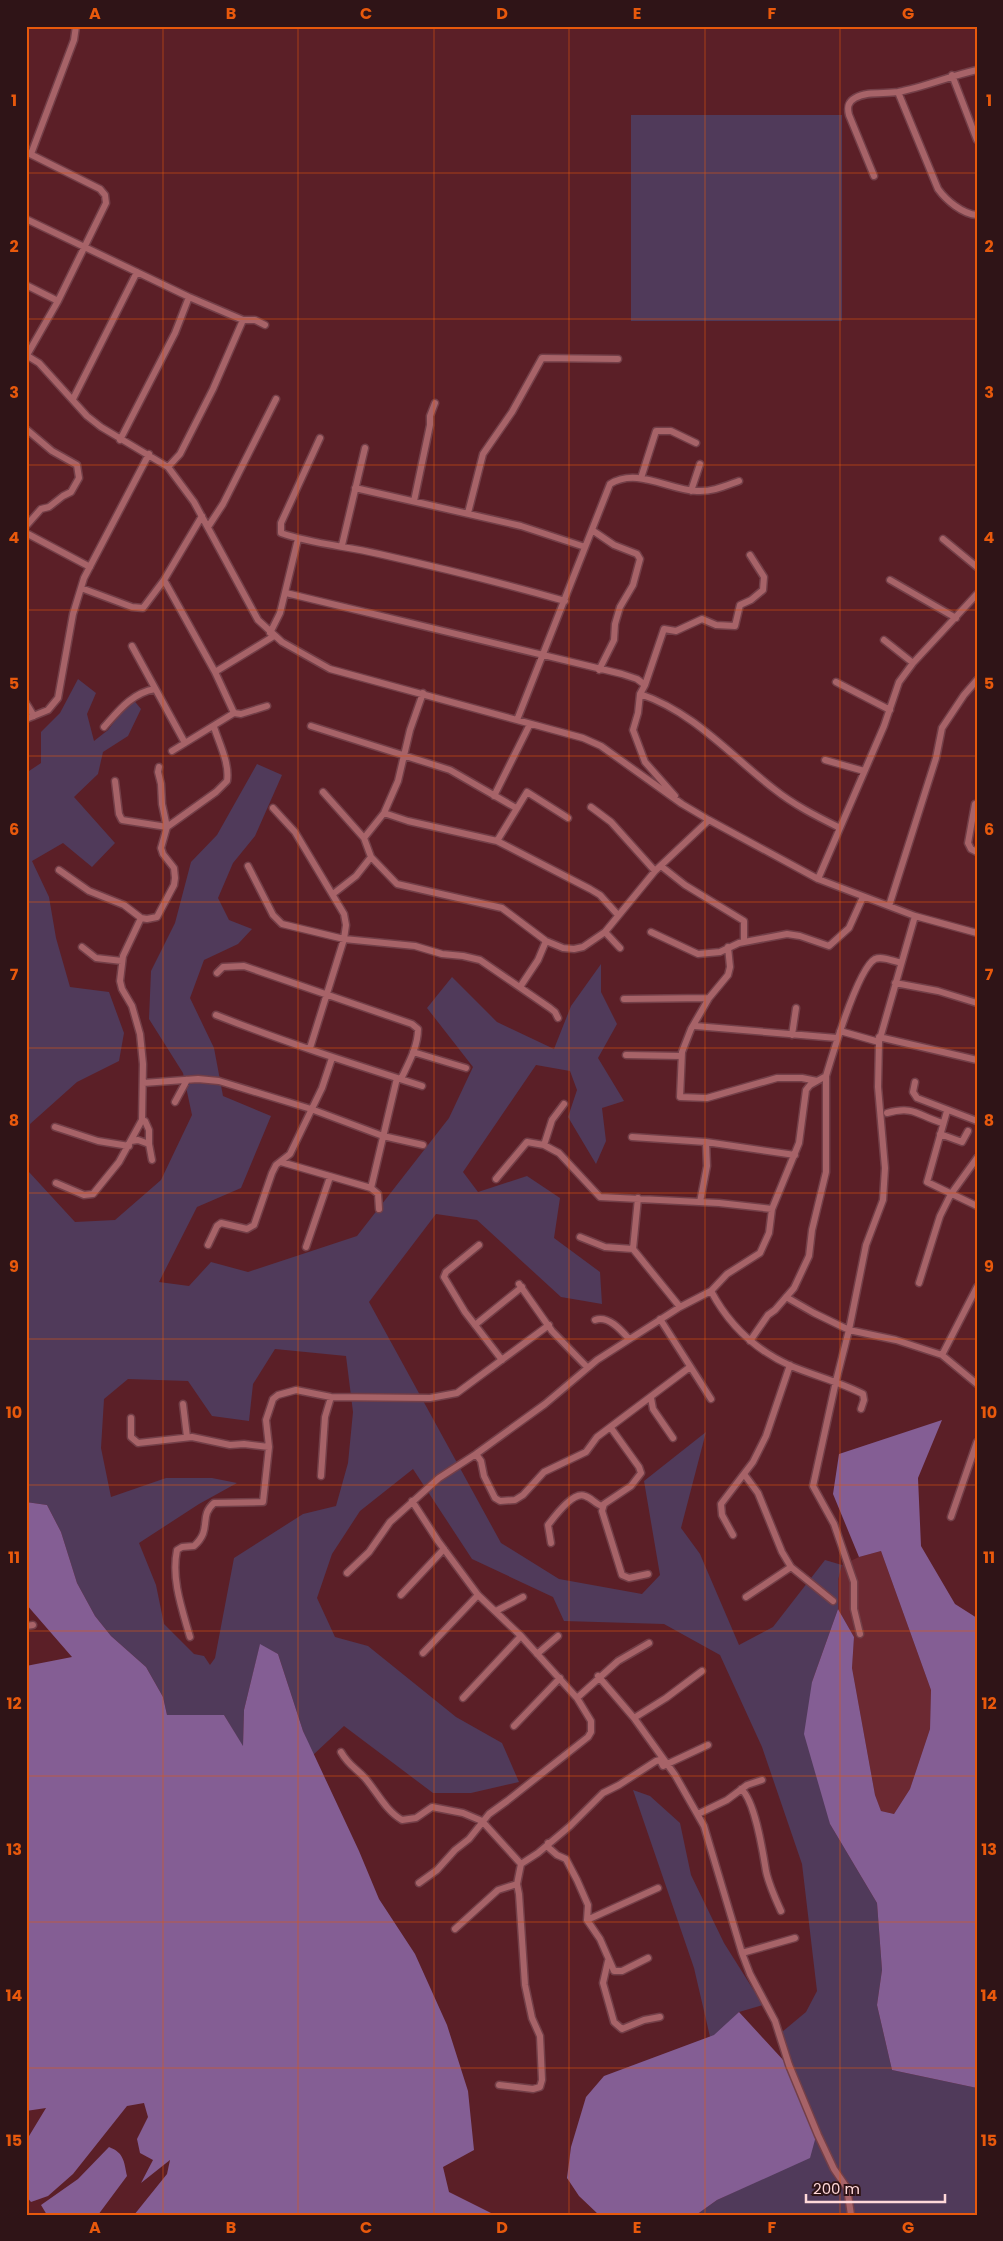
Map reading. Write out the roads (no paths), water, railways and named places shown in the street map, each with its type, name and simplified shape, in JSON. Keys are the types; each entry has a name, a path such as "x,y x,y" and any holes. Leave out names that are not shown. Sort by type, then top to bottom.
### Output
{"street":[{"path":"76,26 74,40 55,87 50,108 29,153 104,192 106,203 83,246 58,301 26,355 39,363 88,416 120,440 149,454 168,467 185,487 202,516 240,584 253,613 272,635 330,669 423,693 530,724 566,732 601,746 682,804 818,879 915,916 977,933"},
{"path":"874,176 849,114 848,107 851,101 861,96 898,92 952,75 977,70"},
{"path":"952,75 977,140"},
{"path":"898,92 938,189 944,196 962,209 977,215"},
{"path":"26,219 189,297 243,320 255,320 265,325"},
{"path":"73,400 137,272"},
{"path":"26,285 58,301"},
{"path":"120,440 175,333 189,297"},
{"path":"168,467 180,454 213,389 243,320"},
{"path":"468,513 483,454 512,412 542,358 618,359"},
{"path":"208,527 223,504 276,398"},
{"path":"414,501 434,403"},
{"path":"26,429 52,451 77,464 80,478 71,492 62,496 49,507 41,509 26,526"},
{"path":"641,478 656,431 670,431 696,443"},
{"path":"320,438 280,527 281,533 298,539 342,545 504,584 565,601"},
{"path":"342,545 365,448"},
{"path":"26,719 48,710 58,698 73,614 81,588 149,454"},
{"path":"691,491 700,464"},
{"path":"517,720 610,484 620,479 641,478 691,491 713,490 739,480"},
{"path":"355,488 530,528 585,547"},
{"path":"81,588 140,609 144,607 164,580 202,516"},
{"path":"592,530 614,545 637,554 640,559 633,585 620,607 615,624 614,640 599,670"},
{"path":"26,533 90,567"},
{"path":"215,672 272,635 286,593 298,539"},
{"path":"943,539 977,566"},
{"path":"682,804 645,762 633,730 638,713 640,694 645,685 664,629 676,631 702,619 716,625 735,626 740,605 751,600 763,590 764,577 750,555"},
{"path":"164,580 215,672 234,713"},
{"path":"890,580 956,618"},
{"path":"286,593 637,679 645,685"},
{"path":"818,879 890,710 900,682 913,663 977,594"},
{"path":"884,640 913,663"},
{"path":"132,646 185,743"},
{"path":"888,906 936,758 942,728 964,695 977,680"},
{"path":"836,682 890,710"},
{"path":"104,727 125,704 145,691 155,689"},
{"path":"364,838 384,812 398,781 404,754 423,693"},
{"path":"640,694 666,704 691,720 729,748 749,769 799,808 840,828"},
{"path":"26,703 34,716"},
{"path":"172,751 234,713 240,714 267,706"},
{"path":"494,796 530,724"},
{"path":"311,726 404,754 458,774 516,808"},
{"path":"116,781 119,814 122,820 167,827 227,782 227,771 223,753 214,727"},
{"path":"825,760 864,771"},
{"path":"59,870 89,891 124,905 141,918 157,917 174,885 174,868 163,854 161,848 167,827 162,804 159,767"},
{"path":"322,792 364,838 371,857 397,884 502,908 546,941 563,948 574,949 583,947 605,932 658,869 709,820"},
{"path":"497,841 525,794 529,792 568,818"},
{"path":"975,804 968,843 971,849 977,852"},
{"path":"591,807 611,822 658,869 744,920 744,942"},
{"path":"273,808 295,832 344,914 346,925 344,939 310,1048"},
{"path":"384,812 408,821 497,841 600,895 618,915"},
{"path":"333,894 356,876 371,857"},
{"path":"248,866 278,922 344,939 391,942 415,946 442,954 466,956 480,960 556,1012 558,1018"},
{"path":"651,932 698,954 720,952 728,947 744,942 792,934 829,946 849,928 862,897"},
{"path":"860,1634 854,1608 854,1582 834,1524 813,1486 849,1330 866,1245 884,1194 885,1168 878,1075 879,1040 915,916"},
{"path":"56,1183 90,1196 119,1162 133,1141 142,1120 143,1083 140,1034 132,1006 121,986 122,961 125,950 141,918"},
{"path":"605,932 620,948"},
{"path":"520,987 538,960 546,941"},
{"path":"82,947 96,958 122,961"},
{"path":"728,947 730,967 728,975 710,998 691,1029 681,1056 680,1097 707,1098 776,1078 802,1078 817,1081"},
{"path":"750,1341 768,1315 775,1310 799,1281 809,1256 814,1217 824,1179 826,1076 837,1038 866,969 874,959 881,958 901,963"},
{"path":"217,973 223,967 244,966 412,1024 418,1029 413,1052 399,1079 370,1188"},
{"path":"895,983 977,1002"},
{"path":"624,999 710,998"},
{"path":"792,1035 796,1008"},
{"path":"216,1015 310,1048 332,1058 422,1086"},
{"path":"694,1026 837,1038"},
{"path":"840,1031 977,1060"},
{"path":"413,1052 466,1068"},
{"path":"626,1055 681,1056"},
{"path":"208,1245 216,1226 221,1223 247,1229 252,1228 272,1173 276,1166 290,1154 322,1088 332,1058"},
{"path":"347,1573 369,1552 390,1522 439,1478 476,1454 558,1393 587,1367 660,1319 710,1291 727,1274 760,1253 768,1233 772,1209 794,1155 803,1126 806,1090 826,1076"},
{"path":"143,1083 187,1080 219,1081 311,1109 383,1136 423,1145"},
{"path":"175,1102 187,1080"},
{"path":"915,1082 914,1096 947,1111 977,1121"},
{"path":"544,1145 552,1120 564,1104"},
{"path":"888,1112 916,1110 932,1119 943,1122"},
{"path":"947,1111 926,1179 929,1184 977,1206"},
{"path":"142,1120 148,1127 152,1160"},
{"path":"55,1127 98,1140 133,1141 149,1144"},
{"path":"940,1134 962,1142 968,1131"},
{"path":"632,1137 706,1142 794,1155"},
{"path":"496,1180 525,1142 544,1145 559,1153 600,1197 700,1202 772,1209"},
{"path":"700,1202 707,1166 706,1142"},
{"path":"919,1283 940,1216 950,1194 977,1158"},
{"path":"281,1162 370,1188 378,1194 379,1209"},
{"path":"306,1247 330,1177"},
{"path":"638,1198 633,1249 680,1307"},
{"path":"580,1237 605,1247 633,1249"},
{"path":"479,1245 444,1274 445,1279 465,1312 502,1360"},
{"path":"475,1325 520,1285 552,1331 587,1367"},
{"path":"942,1355 977,1288"},
{"path":"710,1291 727,1319 750,1341 790,1365 836,1381 863,1394 864,1400 861,1409"},
{"path":"786,1296 814,1313 849,1330 896,1340 942,1355 977,1384"},
{"path":"595,1320 604,1319 620,1329 629,1339"},
{"path":"660,1319 711,1399"},
{"path":"190,1637 178,1595 176,1579 177,1550 182,1547 194,1546 204,1536 207,1512 214,1503 263,1502 269,1447 266,1420 268,1410 275,1397 287,1391 296,1390 331,1397 430,1398 457,1393 549,1325"},
{"path":"733,1535 722,1515 720,1507 744,1474 766,1436 790,1365"},
{"path":"476,1454 481,1461 484,1476 495,1498 500,1501 515,1500 523,1495 544,1472 590,1449 594,1440 612,1430 690,1366"},
{"path":"321,1476 325,1417 331,1397"},
{"path":"651,1398 653,1409 673,1438"},
{"path":"183,1404 188,1438"},
{"path":"131,1418 130,1434 132,1440 138,1443 188,1438 230,1445 244,1444 269,1447"},
{"path":"602,1506 631,1486 641,1473 639,1467 612,1430"},
{"path":"951,1516 977,1442"},
{"path":"744,1474 758,1493 782,1552 791,1567 833,1601"},
{"path":"551,1543 548,1525 568,1501 581,1495 587,1496 594,1503 602,1506"},
{"path":"412,1501 478,1595 560,1678 577,1698 591,1721 591,1732 588,1737 488,1814 469,1839 455,1850 437,1870 419,1883"},
{"path":"602,1506 622,1575 629,1578 648,1574"},
{"path":"401,1596 444,1549"},
{"path":"746,1597 791,1567"},
{"path":"423,1652 478,1595"},
{"path":"496,1612 523,1596"},
{"path":"463,1698 520,1636"},
{"path":"537,1654 558,1636"},
{"path":"577,1698 598,1676 618,1661 649,1643"},
{"path":"634,1718 666,1698 702,1670"},
{"path":"598,1676 634,1718 675,1775 709,1837 742,1953 750,1974 775,2021 789,2065 818,2135 834,2169 847,2188 851,2215"},
{"path":"514,1726 560,1678"},
{"path":"499,2085 533,2090 540,2087 542,2080 540,2036 532,2018 525,1986 517,1884 521,1864 547,1846 578,1819 603,1793 656,1761 660,1760 663,1766 667,1765 708,1745"},
{"path":"341,1752 351,1767 363,1776 383,1802 402,1820 416,1818 432,1807 463,1813 482,1821 521,1864"},
{"path":"698,1814 727,1800 747,1785 762,1780"},
{"path":"741,1789 745,1793 757,1825 772,1892 781,1911"},
{"path":"547,1846 557,1855 566,1859 588,1905 587,1920 600,1939 614,1971 618,1972 648,1958"},
{"path":"455,1928 498,1890 517,1884"},
{"path":"587,1920 658,1888"},
{"path":"742,1953 795,1938"},
{"path":"608,1961 603,1982 614,2022 622,2029 644,2020 660,2017"}]}
